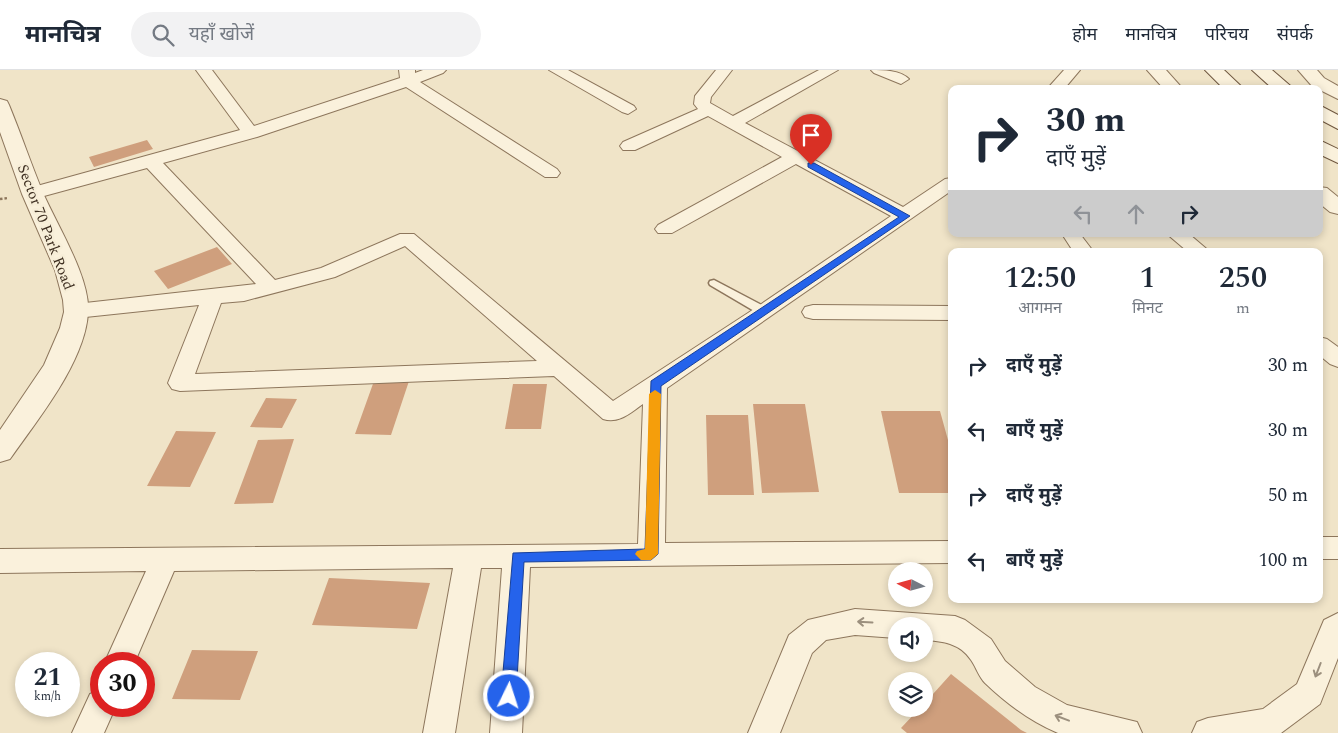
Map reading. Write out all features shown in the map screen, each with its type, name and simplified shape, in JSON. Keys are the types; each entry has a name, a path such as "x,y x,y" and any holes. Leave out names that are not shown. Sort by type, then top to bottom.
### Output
{"street":[{"path":"204,70 251,133"},
{"path":"33,193 152,162 251,133 350,102 408,76 438,70"},
{"path":"557,70 628,109"},
{"path":"724,70 702,96 702,104 709,110 905,216"},
{"path":"732,123 830,70"},
{"path":"879,70 901,79"},
{"path":"1156,70 1170,85"},
{"path":"1214,70 1231,85"},
{"path":"1261,70 1280,85"},
{"path":"1307,70 1318,82 1338,93"},
{"path":"1058,85 1069,71"},
{"path":"408,76 550,173"},
{"name":"Sector 70 Park Road","path":"0,105 33,193 68,276 76,311 67,344 38,396 0,451"},
{"path":"629,146 709,110"},
{"path":"1323,114 1338,123"},
{"path":"1323,148 1338,157"},
{"path":"665,229 795,156"},
{"path":"152,162 270,287"},
{"path":"76,311 244,294 328,273 407,238 612,413 765,312 948,185"},
{"path":"1323,197 1338,207"},
{"path":"1072,237 1081,248"},
{"path":"1181,237 1195,248"},
{"path":"213,297 180,383 560,368"},
{"path":"813,312 948,313"},
{"path":"1323,347 1338,359"},
{"path":"651,554 655,384"},
{"path":"1323,548 1338,548"},
{"path":"0,561 948,552"},
{"path":"439,733 469,557"},
{"path":"506,733 517,557"},
{"path":"124,652 164,560"},
{"path":"764,733 800,644 818,629 855,622 955,629 980,648 994,671 1024,697 1062,719 1126,733"},
{"path":"1208,733 1269,723 1309,694 1334,629 1338,626"},
{"path":"88,733 95,717"}],"lane":[{"path":"714,282 765,312"}],"building":[{"path":"147,140 153,149 94,167 89,157"},
{"path":"217,247 232,264 168,289 154,271"},
{"path":"374,381 409,381 391,435 355,434"},
{"path":"513,384 547,384 541,429 505,429"},
{"path":"266,398 297,399 282,428 250,427"},
{"path":"753,404 805,404 819,492 762,493"},
{"path":"881,411 940,411 948,440 948,493 899,493"},
{"path":"706,415 748,415 754,495 708,495"},
{"path":"176,431 216,432 190,487 147,486"},
{"path":"294,439 273,503 234,504 258,440"},
{"path":"329,578 430,583 417,629 312,625"},
{"path":"192,650 258,651 240,700 172,699"},
{"path":"951,674 1027,733 907,733 901,728 911,717 933,717 933,694"}],"slow traffic":[{"path":"641,554 651,554 655,394"}],"route":[{"path":"509,696 517,557 651,554 655,384 756,318 905,216 811,165"}]}
